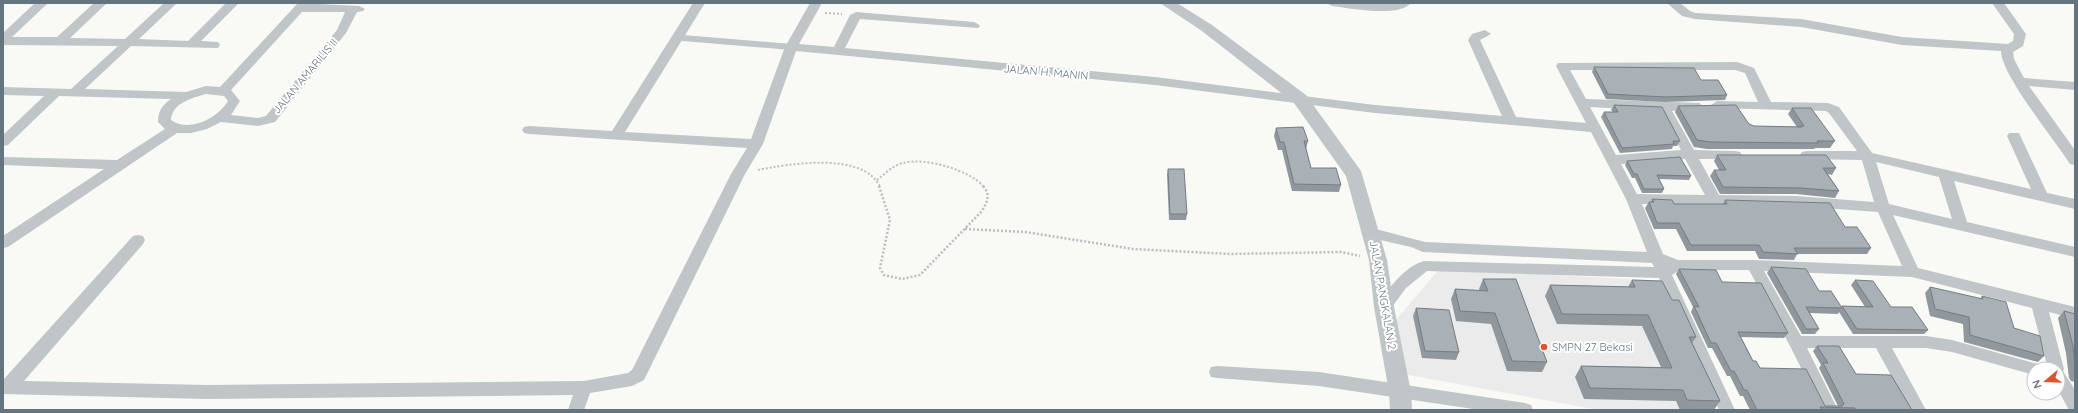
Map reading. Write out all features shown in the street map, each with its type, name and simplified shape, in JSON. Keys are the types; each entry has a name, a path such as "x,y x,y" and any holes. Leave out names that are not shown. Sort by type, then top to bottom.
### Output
{"street":[{"path":"3,40 42,3"},
{"path":"60,41 101,3"},
{"path":"74,93 171,3"},
{"path":"191,44 233,3"},
{"path":"616,135 699,3"},
{"name":"JALAN PANGKALAN 2","path":"1167,3 1207,28 1300,99 1355,175 1372,233 1378,260 1384,307 1400,392 1401,410"},
{"path":"1332,3 1375,7 1391,7 1405,3"},
{"path":"1673,3 1686,14 1695,16 1801,23 1902,41 2009,48 2019,43 2020,34 1998,3"},
{"path":"224,91 302,5"},
{"name":"JALAN AMARILIS II","path":"220,118 258,122 270,119 342,31 356,9 302,5"},
{"path":"6,387 207,392 584,388 625,382 638,375 738,174 756,144 791,47 814,8"},
{"path":"838,51 856,15 974,26"},
{"path":"1485,34 1474,38 1475,42 1512,121"},
{"path":"3,40 214,45"},
{"name":"JALAN H. MANIN","path":"791,47 1162,82 1375,109 1594,128"},
{"path":"2009,48 2007,58 2020,81 2075,161"},
{"path":"1727,410 1671,269 1657,258 1633,199 1594,128 1583,103 1562,67 1564,64 1737,66 1750,71 1766,105"},
{"path":"2020,81 2075,86"},
{"path":"3,243 173,129 191,129 220,118 232,107 234,101 229,93 224,91 206,90 187,96 171,106 164,117 164,122 173,129"},
{"path":"3,91 187,96"},
{"path":"3,142 55,93"},
{"path":"1583,103 1664,107 1766,105 1828,107 1834,110 1867,156 1883,208 1912,272"},
{"path":"1664,107 1715,201"},
{"path":"529,130 756,144"},
{"path":"2014,136 2041,195"},
{"path":"1611,160 1689,154 1751,155"},
{"path":"1797,155 1867,156 2075,204"},
{"path":"3,161 119,166"},
{"path":"1945,173 1961,226"},
{"path":"1633,199 1796,201 1883,208 2075,252"},
{"path":"1372,233 1423,247 1657,258"},
{"path":"6,387 138,240"},
{"path":"1423,247 1430,266"},
{"path":"1753,265 1796,342 1830,410"},
{"path":"1384,307 1401,284 1424,266 1671,269 1753,265 1912,272 2075,313"},
{"path":"2039,304 2054,361"},
{"path":"1796,342 1926,342 1952,346 2026,367"},
{"path":"1881,342 1918,410"},
{"path":"1217,372 1320,379 1525,410"},
{"path":"576,410 584,388"},
{"path":"2066,389 2075,405"}],"lane":[{"path":"683,38 791,47"}],"path":[{"path":"814,8 856,15"},
{"path":"738,174 788,164 817,162 843,164 860,169 877,180 890,220 880,268 884,275 909,280 920,275 982,211 988,200 987,192 980,181 968,174 944,166 904,162 893,167 877,180"},
{"path":"964,229 1025,232 1133,249 1230,254 1341,252 1378,260"}],"shaded area":[{"name":"SMPN 27 Bekasi","path":"1440,268 1659,281 1716,410 1599,410 1404,374 1395,321"}],"building":[{"path":"1594,67 1694,68 1701,80 1718,80 1727,95 1666,97 1608,94"},
{"path":"1614,105 1662,107 1680,141 1673,141 1674,144 1622,148 1604,112 1618,112"},
{"path":"1736,105 1749,124 1754,126 1802,127 1801,126 1804,126 1792,108 1811,108 1835,141 1817,141 1818,143 1710,142 1697,140 1678,106"},
{"path":"1303,127 1308,141 1304,141 1311,168 1336,168 1341,185 1294,184 1284,142 1280,142 1276,128"},
{"path":"1717,155 1826,155 1836,168 1823,168 1839,191 1800,188 1723,187 1714,170 1726,170"},
{"path":"1680,157 1691,176 1657,175 1664,189 1644,189 1637,174 1634,174 1627,161"},
{"path":"1168,169 1184,169 1187,214 1170,214"},
{"path":"1652,199 1672,200 1674,204 1727,204 1725,200 1830,203 1845,227 1857,227 1871,248 1794,248 1798,254 1763,252 1759,245 1691,245 1679,223 1657,223 1649,202 1654,202"},
{"path":"1771,267 1806,269 1819,291 1831,291 1842,308 1806,307 1819,329 1806,329"},
{"path":"1679,269 1716,270 1722,282 1761,283 1788,333 1738,332 1753,361 1756,361 1760,368 1806,369 1825,406 1842,406 1844,404 1823,363 1828,363 1817,346 1839,346 1856,374 1891,375 1912,410 1856,410 1855,408 1820,407 1822,410 1757,410 1747,390 1744,390 1734,371 1731,371 1716,343 1711,343 1694,306 1699,307"},
{"path":"1483,279 1516,279 1547,362 1512,361 1495,313 1460,311 1455,289 1488,291"},
{"path":"1632,280 1662,281 1672,300 1679,300 1696,337 1689,337 1720,401 1687,400 1683,390 1590,388 1581,366 1672,368 1648,315 1562,314 1550,285 1635,287"},
{"path":"1855,280 1873,281 1891,307 1912,307 1928,330 1857,329 1842,306 1873,307"},
{"path":"1930,287 1983,299 1982,296 2006,302 2014,328 2040,336 2044,356 1970,335 1969,317 1935,309"},
{"path":"1416,308 1449,310 1459,352 1425,351"},
{"path":"2064,311 2075,314 2075,365 2073,346"}],"place":[{"name":"SMPN 27 Bekasi","path":"1544,347"}]}
